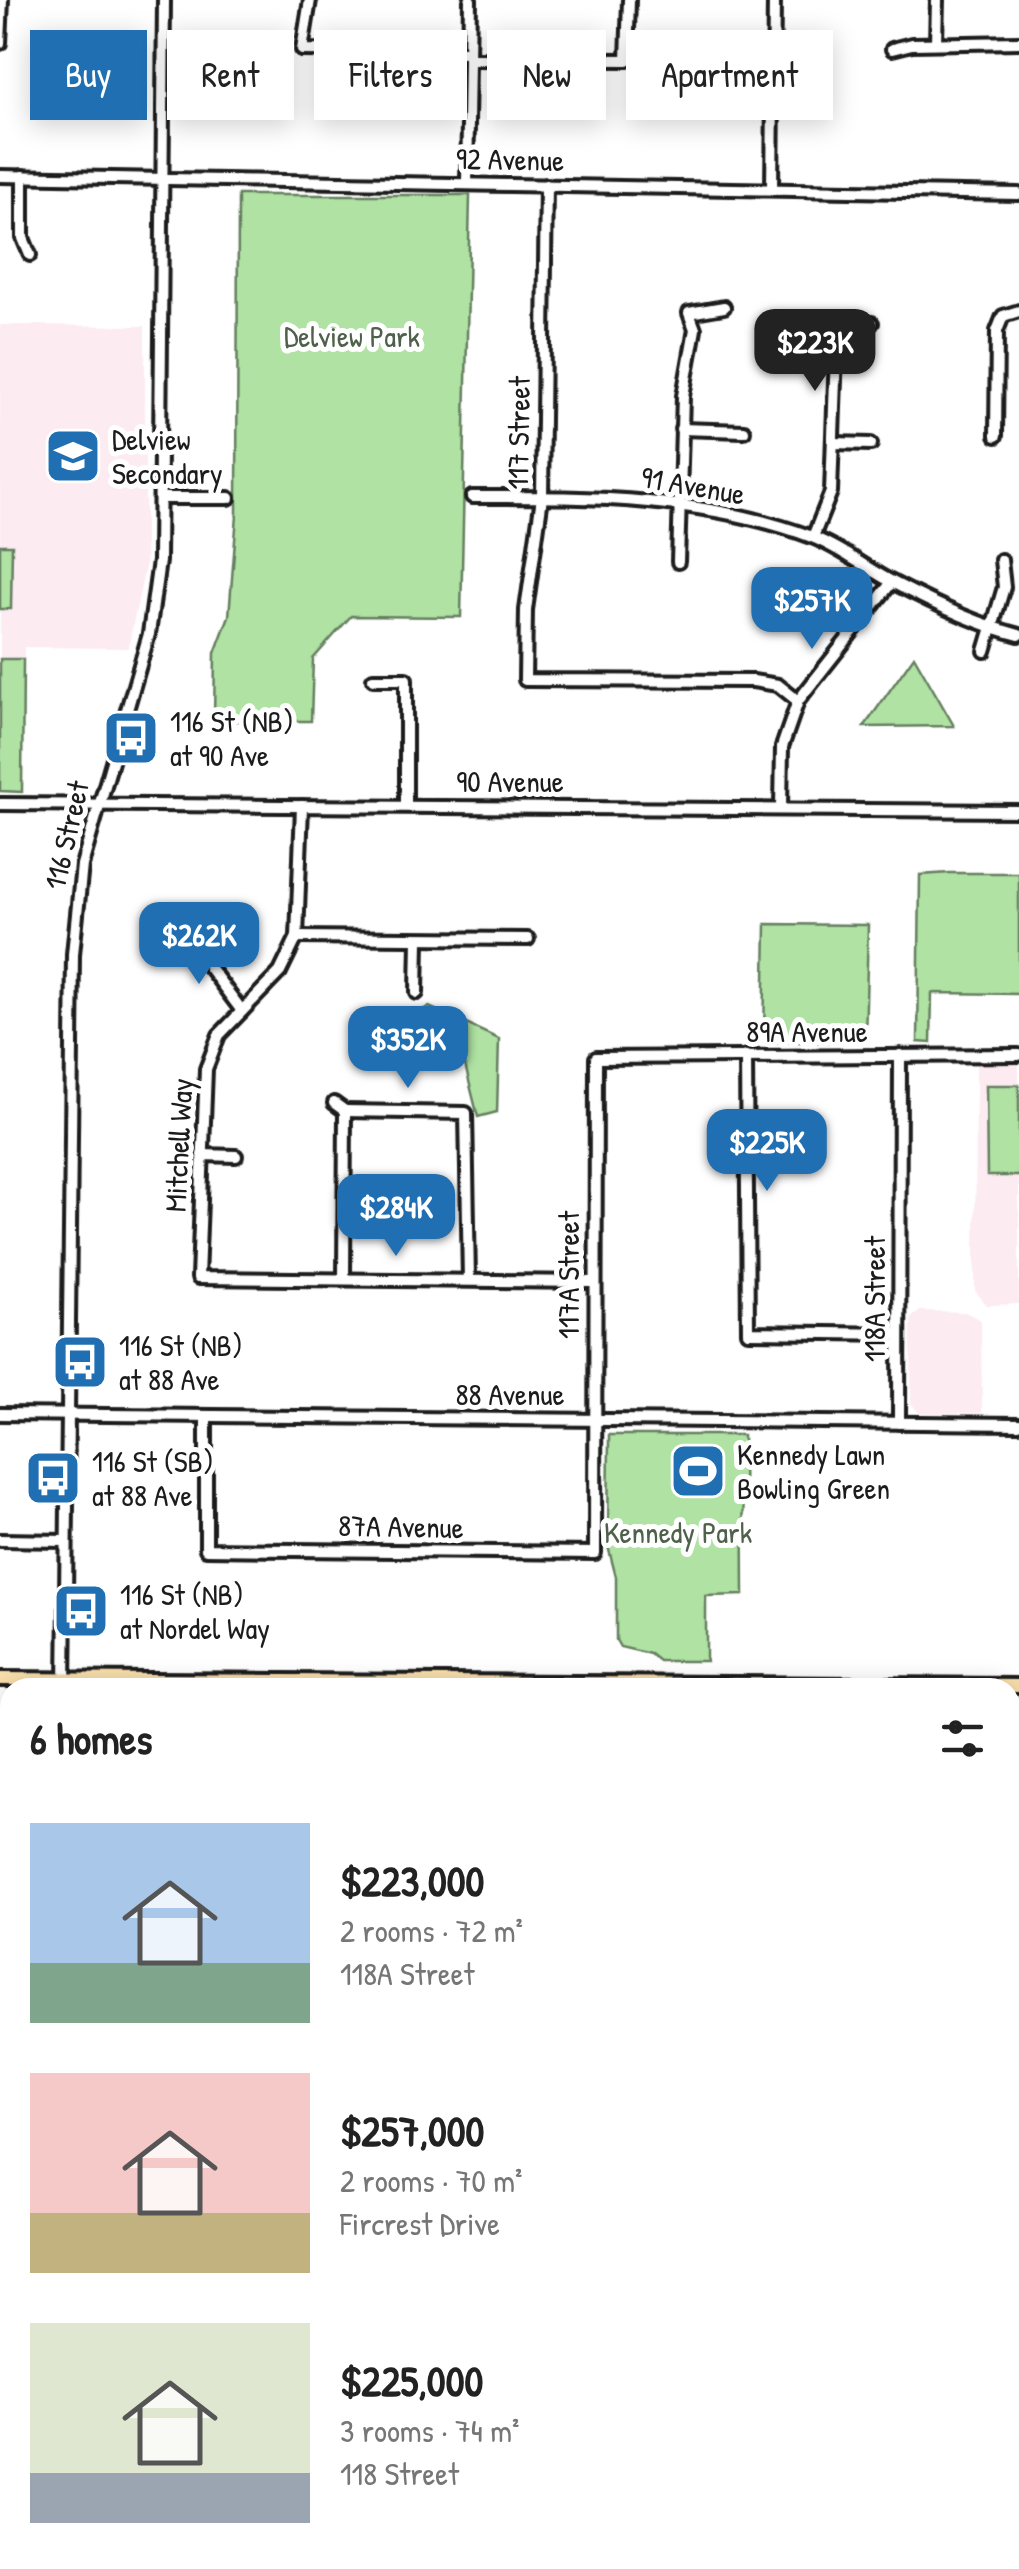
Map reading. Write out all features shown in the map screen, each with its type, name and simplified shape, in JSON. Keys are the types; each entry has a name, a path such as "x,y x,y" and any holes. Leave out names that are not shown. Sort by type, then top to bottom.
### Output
{"street":[{"path":"1,43 2,0"},
{"name":"116 Street","path":"65,1678 73,954 82,865 96,805 148,634 157,578 161,498 164,0"},
{"path":"310,0 302,50 627,60 629,0"},
{"path":"468,184 470,0"},
{"path":"772,189 774,0"},
{"path":"936,43 937,0"},
{"path":"892,50 936,43 1019,42"},
{"name":"92 Avenue","path":"0,176 1019,194"},
{"path":"24,176 23,238 30,255"},
{"name":"117 Street","path":"546,185 542,497 526,610 525,680 753,681 778,686 798,701"},
{"path":"678,562 684,378 693,359 695,329 689,313 724,307"},
{"path":"996,436 997,332 1002,316 1019,310"},
{"path":"813,537 830,492 837,323 872,323"},
{"path":"681,428 744,431"},
{"path":"833,443 872,444"},
{"name":"91 Avenue","path":"472,497 633,498 680,505 813,537 892,582 993,629 1019,635"},
{"path":"161,498 229,498"},
{"path":"985,651 1004,587 1001,560"},
{"path":"781,808 782,747 798,701 892,582"},
{"path":"373,679 406,679 406,806"},
{"name":"90 Avenue","path":"0,804 1019,811"},
{"name":"Mitchell Way","path":"302,806 297,938 280,972 219,1035 206,1069 198,1278 344,1279"},
{"path":"297,938 528,940"},
{"path":"418,938 418,993"},
{"path":"205,943 209,967 242,1011"},
{"path":"746,1056 748,1332 899,1334"},
{"name":"118A Street","path":"899,1423 900,1056"},
{"name":"89A Avenue","path":"596,1058 1019,1056"},
{"name":"117A Street","path":"595,1553 596,1058"},
{"path":"334,1103 345,1112 466,1113 469,1280"},
{"path":"345,1112 344,1279 594,1282"},
{"path":"202,1155 236,1156"},
{"name":"88 Avenue","path":"0,1414 1019,1424"},
{"name":"87A Avenue","path":"206,1416 206,1549 595,1553"},
{"path":"0,1540 66,1541"}],"shaded area":[{"name":"Delview Secondary","path":"0,325 145,326 145,567 128,648 24,647 22,792 0,791"},
{"path":"976,1064 1019,1064 1019,1304 987,1305 975,1291"},
{"path":"920,1311 965,1312 981,1320 982,1413 919,1413 911,1403 911,1318"}],"green space":[{"name":"Delview Park","path":"238,195 470,195 461,617 351,616 313,659 311,721 214,721 215,653 229,616 237,515"},
{"path":"0,545 12,545 11,609 0,609"},
{"path":"914,656 954,726 864,727"},
{"path":"0,659 23,659 22,792 0,791"},
{"path":"1019,873 1019,994 932,993 931,1043 918,1042 920,875"},
{"path":"766,924 868,925 865,1042 764,1042"},
{"path":"429,1007 499,1039 497,1112 478,1117 462,1053 422,1010"},
{"path":"986,1085 1019,1085 1019,1176 987,1176"},
{"name":"Kennedy Park","path":"609,1435 743,1435 744,1595 706,1596 706,1661 659,1661 650,1654 620,1647 616,1640 616,1577 608,1546"}],"place":[{"name":"Delview Secondary","path":"73,456"},
{"name":"116 St (NB) at 90 Ave","path":"131,738"},
{"name":"116 St (NB) at 88 Ave","path":"80,1362"},
{"name":"Kennedy Lawn Bowling Green","path":"698,1471"},
{"name":"116 St (SB) at 88 Ave","path":"53,1478"},
{"name":"116 St (NB) at Nordel Way","path":"81,1611"}]}
